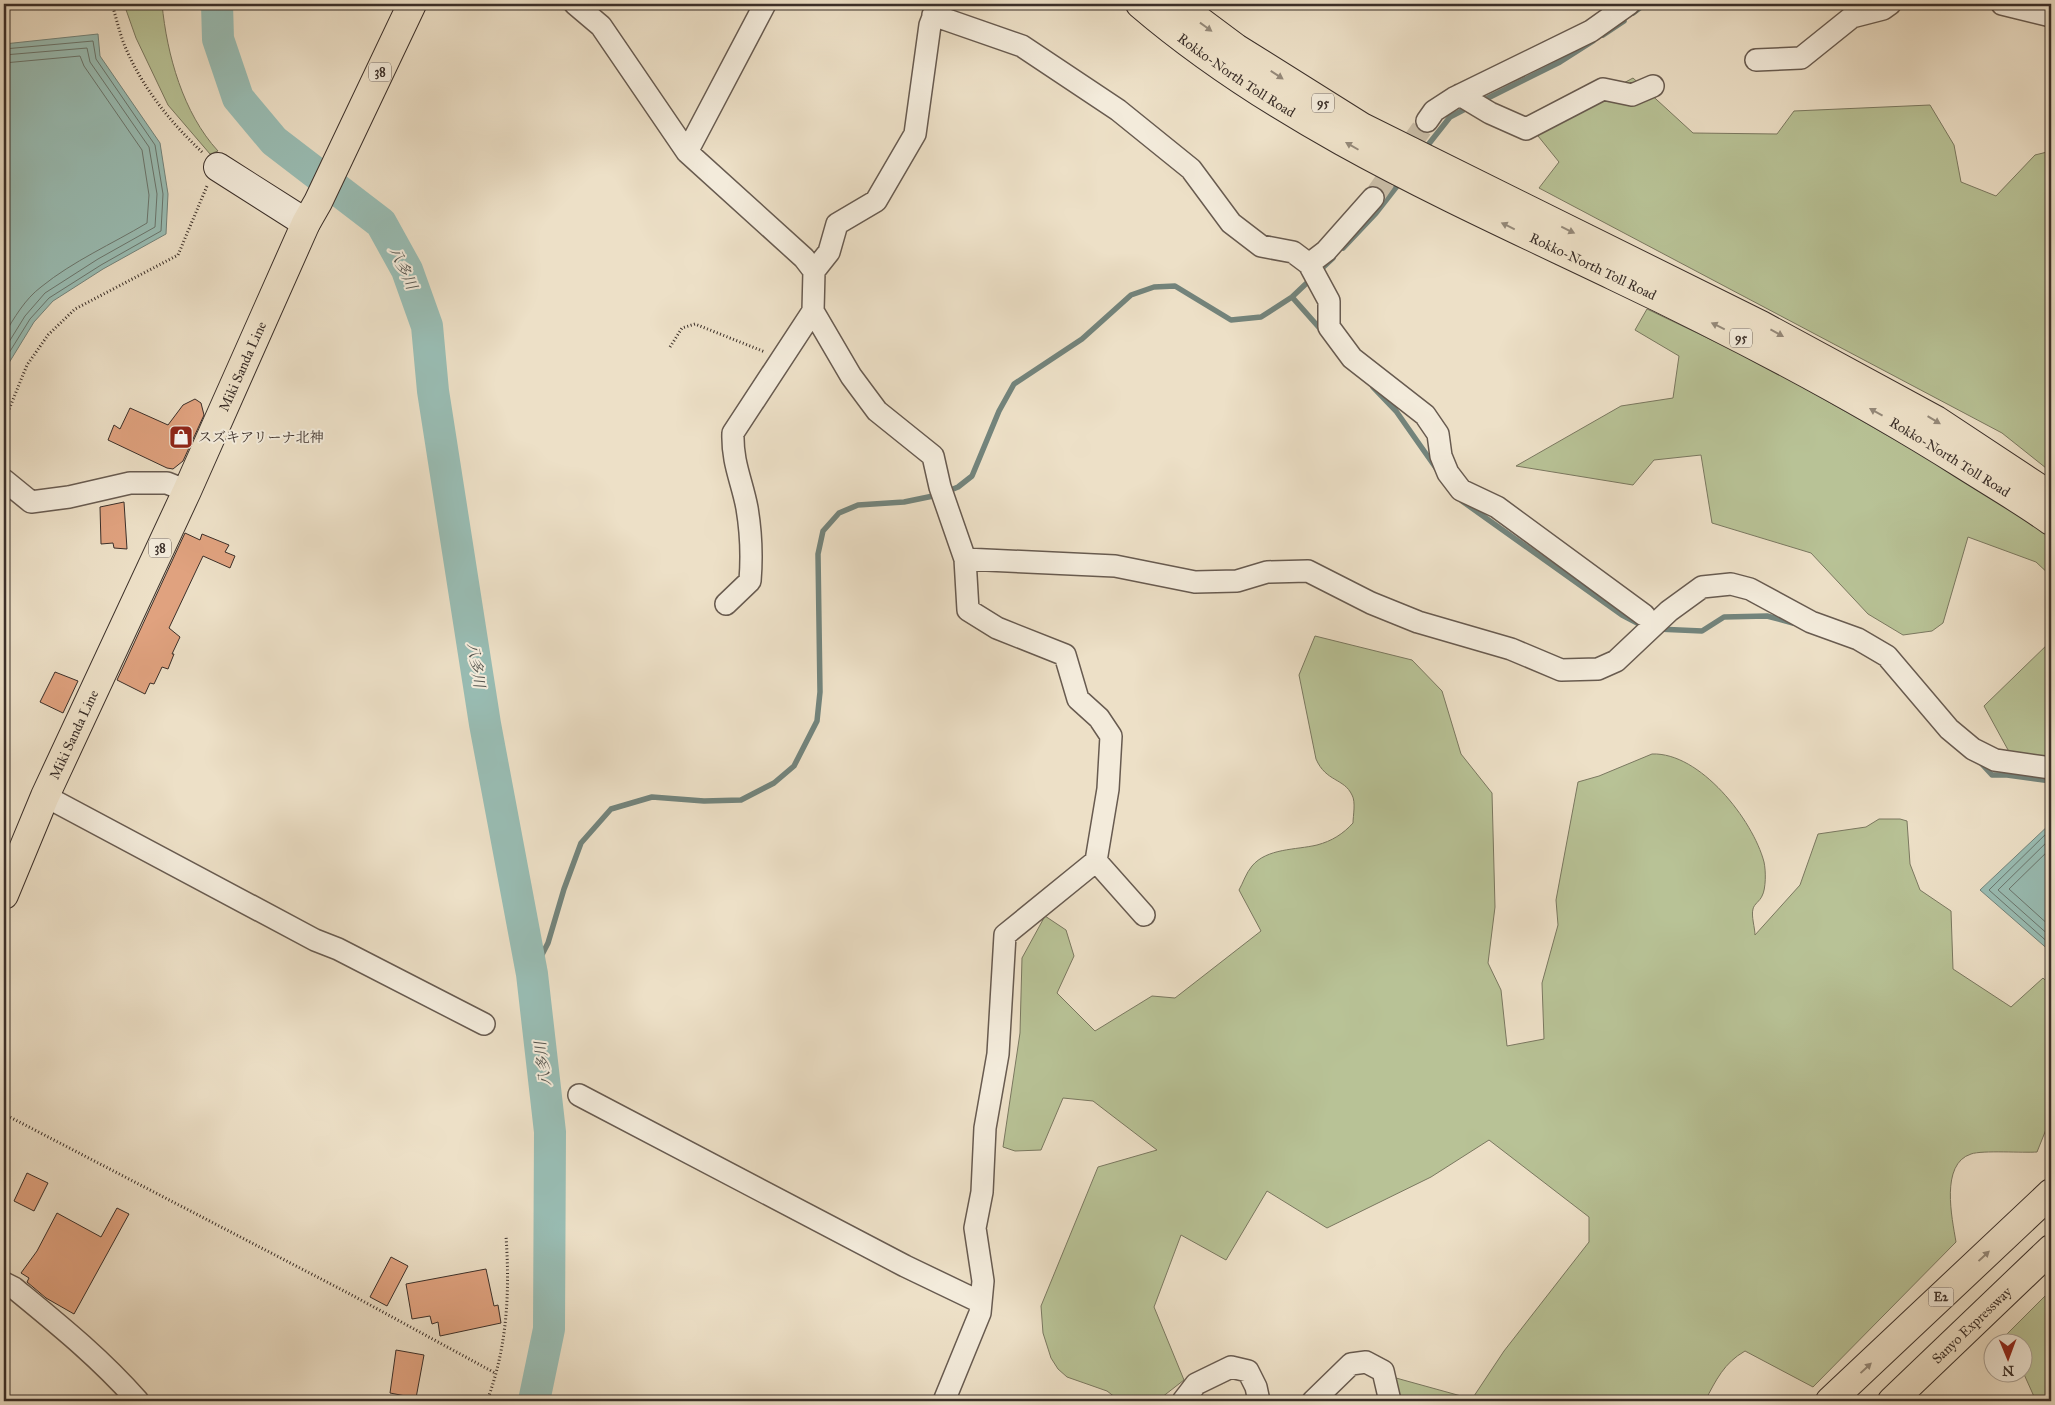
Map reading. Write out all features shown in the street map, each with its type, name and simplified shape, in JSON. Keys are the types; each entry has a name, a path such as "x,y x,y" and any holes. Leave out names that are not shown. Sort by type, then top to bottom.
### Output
{"main road":[{"name":"Miki Sanda Line","path":"4,895 46,796 312,213 412,4"},
{"name":"Rokko-North Toll Road","path":"1140,4 1230,58 1362,127 1414,166 1507,226 1748,342 1907,429 2051,521"},
{"name":"Rokko-North Toll Road","path":"1177,4 1230,58"},
{"name":"Rokko-North Toll Road","path":"1414,166 1761,325 1936,420 2051,496"},
{"name":"E2","path":"1830,1401 2051,1193"},
{"name":"Sanyo Expressway","path":"1892,1401 2051,1249"}],"street":[{"path":"575,4 601,26 687,152 804,258 814,270"},
{"path":"687,152 765,4"},
{"path":"1427,121 1434,111 1591,31 1629,4"},
{"path":"1756,60 1801,58 1852,17 1883,9 1890,4"},
{"path":"2002,4 2051,16"},
{"path":"726,604 750,581 752,558 747,508 732,454 733,434 813,311 814,270 829,252 837,224 876,201 915,134 936,9 1022,46 1118,110 1191,169 1231,223 1262,246 1293,252 1309,264 1329,301 1330,327 1352,358 1425,415 1438,434 1441,456 1448,473 1461,490 1497,508 1644,615"},
{"path":"1462,96 1486,111 1526,129 1603,89 1632,95 1652,86"},
{"path":"218,167 312,213"},
{"path":"1309,264 1326,251 1373,198"},
{"path":"813,311 847,369 878,411 933,456 965,559 968,610 997,628 1065,655 1078,699 1099,718 1111,736 1108,789 1096,861 1005,935 998,1054 985,1128 982,1192 975,1228 983,1281 980,1313 944,1401"},
{"path":"4,480 31,502 69,497 130,484 166,482 187,490"},
{"path":"965,559 1115,566 1195,582 1237,581 1267,572 1308,572 1370,603 1418,622 1511,649 1561,670 1598,669 1616,661 1669,611 1702,587 1731,584 1750,589 1811,622 1858,639 1887,656 1949,729 1973,749 1995,760 2051,768"},
{"path":"46,796 315,940 338,949 484,1024"},
{"path":"1096,861 1144,915"},
{"path":"579,1095 905,1266 980,1302"},
{"path":"4,1283 14,1288 108,1366 138,1401"},
{"path":"1313,1401 1351,1364 1366,1362 1384,1371 1390,1401"},
{"path":"1183,1401 1196,1384 1231,1367 1248,1371 1256,1386 1259,1401"}],"path":[{"path":"4,422 27,365 48,335 76,309 178,255 204,192 218,167 174,126 146,87 124,44 112,4"},
{"path":"670,347 682,328 695,324 782,359"},
{"path":"4,1114 339,1288 494,1373"},
{"path":"487,1401 494,1373 501,1357 510,1283 506,1236"}],"green space":[{"path":"124,4 162,4 168,43 186,101 195,119 218,151 210,154 168,105 136,38"},
{"path":"1633,78 1693,133 1777,134 1794,111 1930,105 1954,145 1961,182 1996,196 2035,155 2051,151 2051,472 2002,433 1539,188 1559,162 1534,131"},
{"path":"1647,309 1762,364 2013,507 2051,536 2051,576 2036,562 1968,537 1943,623 1932,631 1903,635 1868,614 1811,553 1712,523 1701,455 1654,460 1633,485 1516,466 1621,406 1673,398 1679,356 1635,330"},
{"path":"1315,636 1412,660 1442,691 1461,754 1492,793 1495,907 1488,963 1501,990 1507,1046 1544,1039 1542,983 1558,925 1556,900 1578,782 1599,776 1652,754 1670,756 1688,764 1706,776 1722,792 1749,827 1758,845 1765,870 1763,893 1753,912 1755,935 1800,885 1818,834 1866,827 1879,819 1900,819 1907,821 1910,864 1920,890 1951,911 1953,969 2011,1007 2043,978 2051,986 2051,1117 2037,1152 1976,1153 1961,1160 1955,1169 1950,1193 1956,1242 1813,1387 1745,1351 1726,1367 1705,1401 1393,1401 1396,1378 1472,1399 1504,1351 1589,1242 1589,1217 1489,1140 1431,1177 1327,1228 1267,1191 1226,1260 1181,1235 1154,1307 1184,1380 1157,1401 1120,1401 1107,1391 1067,1377 1058,1369 1051,1358 1043,1333 1041,1306 1098,1167 1157,1150 1093,1101 1063,1098 1041,1150 1015,1151 1003,1147 1020,1033 1022,958 1045,916 1066,930 1074,956 1057,993 1095,1031 1152,996 1175,998 1261,931 1239,890 1252,866 1258,860 1274,853 1317,845 1328,841 1341,834 1353,823 1354,805 1352,795 1344,785 1325,772 1316,759 1299,675"},
{"path":"2051,641 2051,783 2013,759 1984,706"},
{"path":"2051,1290 2051,1401 2036,1401 2027,1382 2032,1382 2032,1332 2009,1332"}],"water":[{"path":"98,34 100,56 160,143 168,194 166,234 103,269 53,301 34,322 4,371 4,44"},
{"path":"2051,823 2051,952 1980,890"}],"building":[{"path":"195,399 201,403 204,415 183,461 173,469 167,468 108,440 114,425 120,429 130,408 168,425 183,405"},
{"path":"124,502 127,549 114,548 113,543 101,544 100,507"},
{"path":"185,533 200,540 202,534 229,545 225,552 235,556 230,568 203,556 169,628 180,637 172,654 174,654 168,669 162,667 154,684 150,683 145,694 117,680"},
{"path":"55,672 78,681 63,713 40,702"},
{"path":"27,1173 48,1183 34,1211 14,1201"},
{"path":"117,1208 129,1214 74,1314 46,1298 27,1282 29,1278 21,1273 37,1251 57,1213 101,1237"},
{"path":"391,1257 408,1266 387,1306 370,1297"},
{"path":"486,1269 494,1306 498,1305 501,1323 440,1336 438,1322 432,1324 430,1316 412,1319 406,1284"},
{"path":"396,1350 424,1355 416,1398 390,1393"}],"waterway":[{"name":"八多川","path":"217,4 218,39 238,98 274,141 381,223 407,270 427,326 433,391 485,724 532,974 550,1132 549,1329 534,1401"},
{"path":"1633,13 1645,4"},
{"path":"1603,35 1624,21"},
{"path":"1480,102 1560,62 1593,41"},
{"path":"1424,150 1450,117 1469,107"},
{"path":"1343,248 1376,213 1401,181"},
{"path":"1318,272 1333,258"},
{"path":"946,492 958,487 972,476 999,411 1014,384 1082,339 1131,295 1154,287 1175,286 1231,320 1261,317 1292,297 1311,279"},
{"path":"1292,297 1323,332"},
{"path":"1373,387 1396,411 1436,468"},
{"path":"532,974 548,943 564,889 581,843 611,809 652,797 704,801 741,800 774,783 794,766 817,721 820,692 818,554 823,531 839,513 858,505 904,502 938,495"},
{"path":"1462,501 1622,615 1641,625"},
{"path":"1657,629 1702,631 1724,617 1767,616 1793,623"},
{"path":"1980,762 1992,775 2007,775 2051,781"}],"tunnel":[{"path":"1373,198 1427,121"}],"place":[{"name":"スズキアリーナ北神","path":"181,437"}]}
